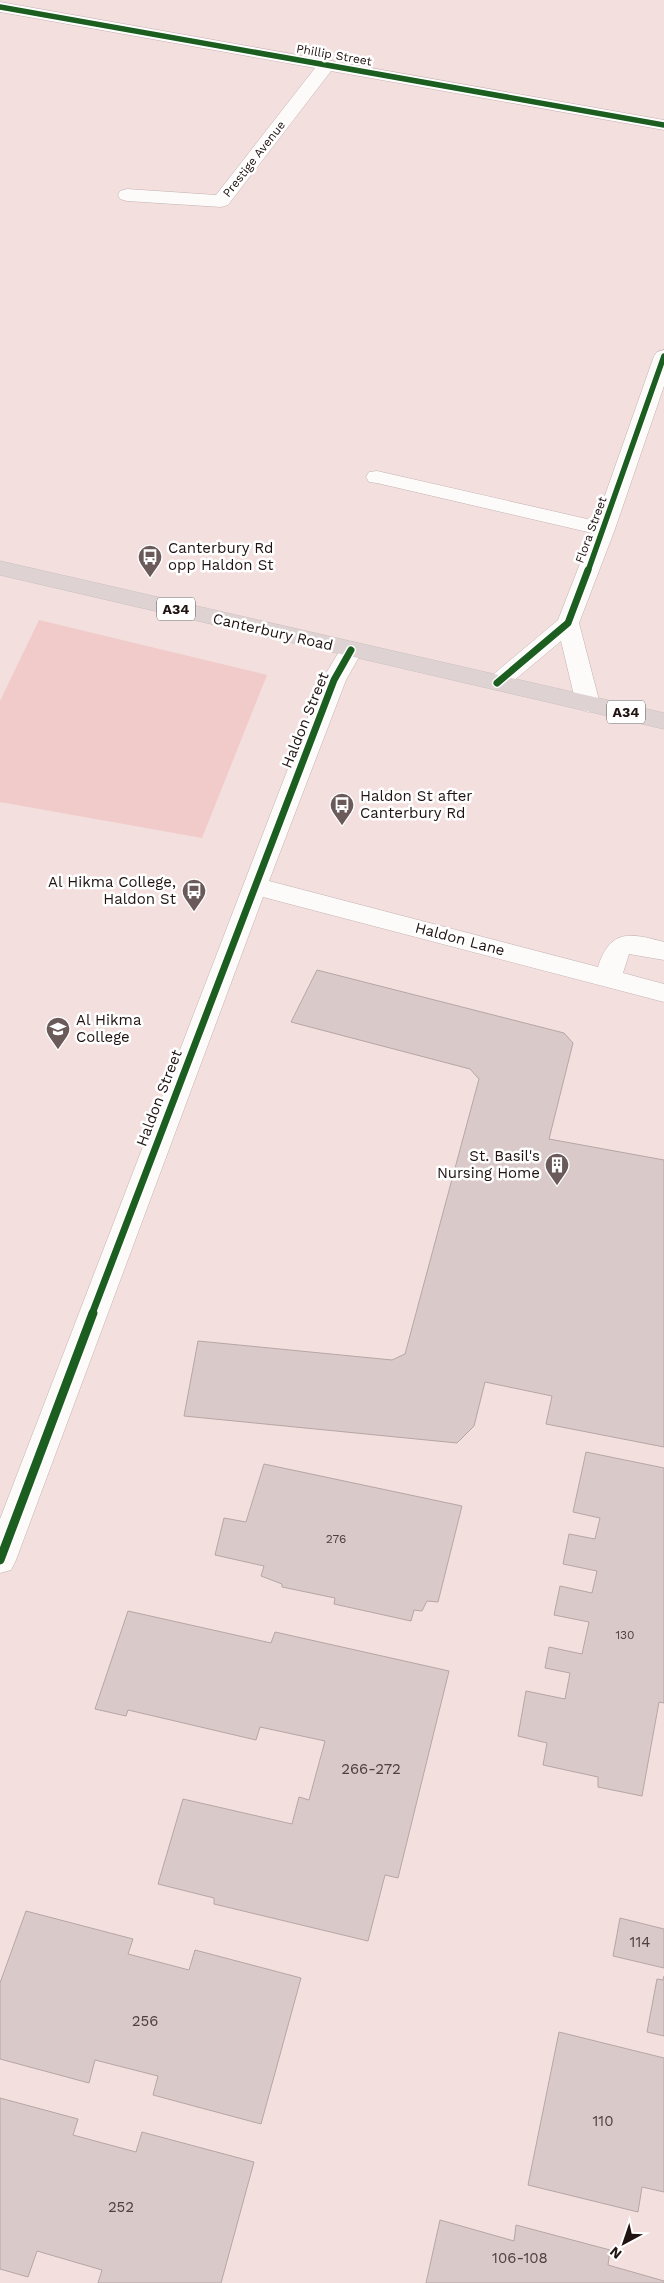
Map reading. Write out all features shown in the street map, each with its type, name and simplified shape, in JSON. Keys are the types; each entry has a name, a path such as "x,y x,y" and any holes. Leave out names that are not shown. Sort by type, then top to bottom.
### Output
{"highway":[{"name":"Canterbury Road","path":"0,568 664,721"}],"street":[{"name":"Phillip Street","path":"0,6 664,125"},
{"name":"Prestige Avenue","path":"127,195 221,201 327,65"},
{"name":"Flora Street","path":"496,683 568,623 604,529 664,356"},
{"path":"376,477 604,529"},
{"path":"568,623 588,704"},
{"name":"Haldon Street","path":"0,1560 334,680 351,650"},
{"name":"Haldon Lane","path":"255,886 664,993"},
{"path":"608,978 621,946 630,944 664,951"}],"shaded area":[{"path":"39,620 267,675 202,838 0,802 0,701"}],"building":[{"name":"St. Basil's Nursing Home","path":"317,970 564,1033 573,1043 549,1139 664,1160 664,1447 546,1424 552,1396 485,1382 474,1426 457,1443 184,1416 198,1341 392,1360 405,1354 479,1079 470,1069 291,1022"},
{"path":"586,1452 664,1468 664,1703 659,1702 642,1796 598,1787 598,1777 543,1765 547,1743 518,1736 526,1691 565,1699 570,1673 545,1668 549,1647 582,1654 589,1622 554,1615 560,1586 592,1593 597,1571 563,1564 569,1534 595,1539 600,1518 573,1512"},
{"path":"264,1464 462,1506 438,1602 427,1601 422,1611 414,1610 411,1621 334,1604 335,1598 282,1587 282,1584 261,1576 264,1566 215,1555 224,1518 246,1522"},
{"path":"128,1611 271,1643 275,1632 449,1671 398,1878 385,1875 368,1941 214,1904 214,1898 158,1884 183,1799 292,1824 299,1797 309,1800 325,1741 260,1727 256,1740 128,1710 126,1716 95,1709"},
{"path":"26,1911 133,1939 128,1954 189,1970 195,1950 301,1978 261,2124 153,2095 158,2076 95,2060 89,2083 0,2059 0,1983"},
{"path":"620,1918 664,1929 664,1968 613,1956"},
{"path":"664,1976 664,2036 647,2032 657,1979 663,1980"},
{"path":"559,2032 664,2058 664,2192 642,2187 638,2212 528,2185"},
{"path":"0,2098 78,2119 73,2135 136,2152 142,2132 254,2162 221,2283 98,2283 102,2270 37,2251 28,2277 0,2269"},
{"path":"440,2220 514,2241 516,2225 610,2250 608,2265 664,2281 664,2283 426,2283"}],"cycle path":[{"path":"0,7 664,125"},
{"path":"497,683 568,623 604,529 664,356"},
{"path":"0,1560 188,1060 334,680 351,650"}],"place":[{"name":"Canterbury Rd opp Haldon St","path":"150,578"},
{"name":"Haldon St after Canterbury Rd","path":"342,826"},
{"name":"Al Hikma College, Haldon St","path":"194,912"},
{"name":"Al Hikma College","path":"58,1050"},
{"name":"St. Basil's Nursing Home","path":"557,1186"}]}
